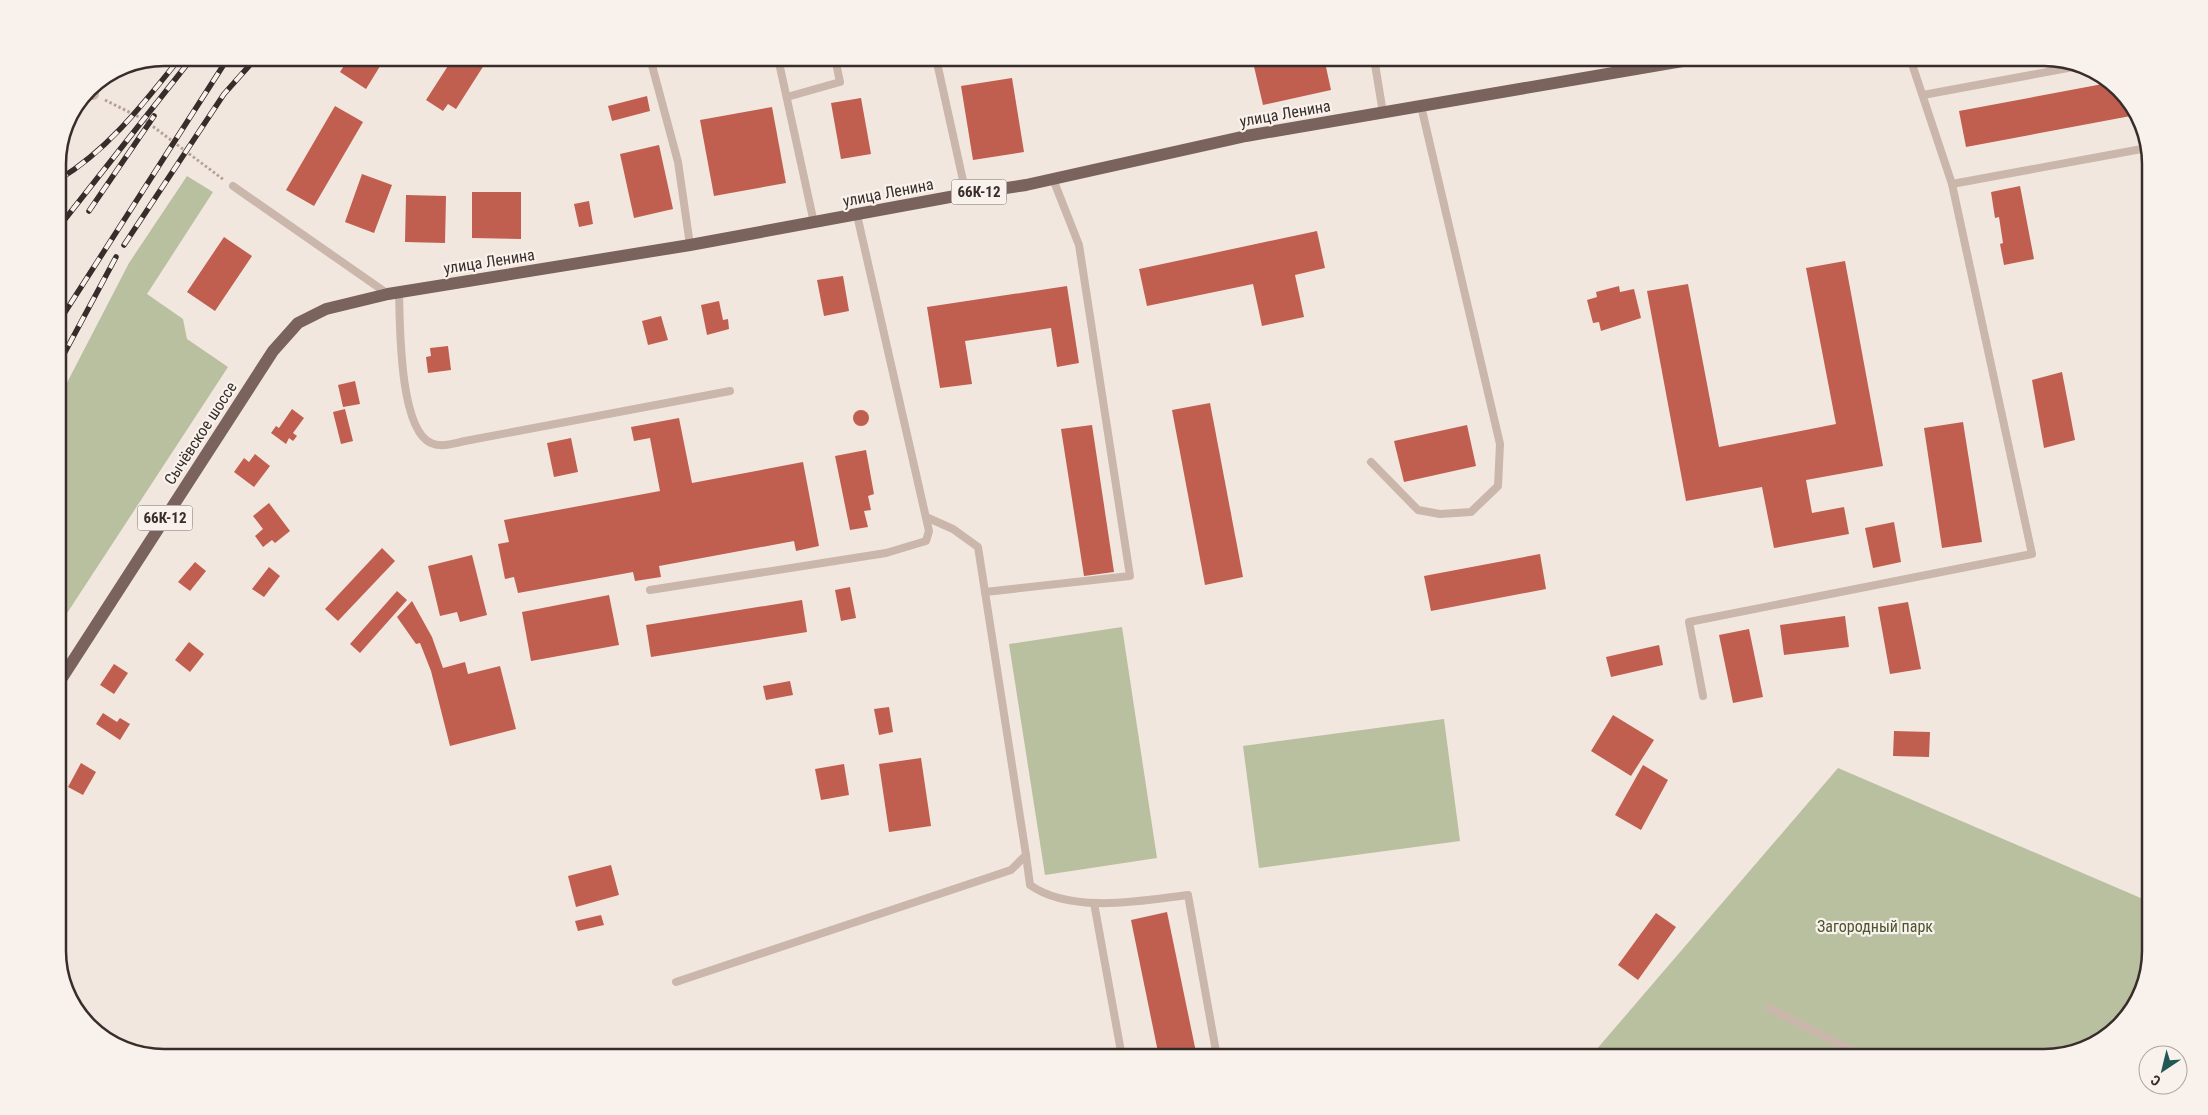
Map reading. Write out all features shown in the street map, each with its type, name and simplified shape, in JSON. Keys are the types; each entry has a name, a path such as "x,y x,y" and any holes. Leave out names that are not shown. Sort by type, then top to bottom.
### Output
{"main road":[{"name":"улица Ленина","path":"273,352 298,323 326,309 394,293 814,223 1053,179 1246,136 1654,66"},
{"name":"Сычёвское шоссе","path":"66,672 273,352"}],"lane":[{"path":"652,66 678,162 690,245"},
{"path":"780,66 814,223"},
{"path":"787,97 840,82 837,66"},
{"path":"938,66 966,194"},
{"path":"1375,66 1383,113"},
{"path":"1703,696 1689,622 2032,554 1952,184 1913,66"},
{"path":"1923,95 2065,69"},
{"path":"1371,462 1418,510 1432,513 1471,512 1498,486 1500,444 1421,106"},
{"path":"1952,184 2141,149"},
{"path":"985,592 1130,576 1079,245 1053,179"},
{"path":"233,186 394,293 401,369 418,429 425,440 433,444 465,442 730,391"},
{"path":"650,590 886,553 926,541 929,531 857,215"},
{"path":"926,517 953,529 978,547 1030,886 1044,895 1106,905 1188,895 1215,1049"},
{"path":"676,982 1011,870 1026,855"},
{"path":"1094,903 1120,1049"},
{"path":"1769,1008 1848,1049"}],"path":[{"path":"96,95 144,119 233,186"}],"green space":[{"path":"187,176 213,192 147,294 183,319 187,339 228,367 66,615 66,385 129,263"},
{"path":"1122,627 1157,858 1045,875 1009,644"},
{"path":"1444,719 1460,841 1259,868 1243,746"},
{"name":"Загородный парк","path":"1838,768 2142,899 2142,957 2137,982 2132,994 2108,1024 2087,1039 2075,1044 2050,1049 1597,1049"}],"building":[{"path":"344,66 380,66 366,89 340,72"},
{"path":"448,66 483,66 456,109 448,104 443,111 426,100"},
{"path":"1254,66 1326,66 1331,90 1263,105"},
{"path":"1012,78 1024,152 973,160 961,86"},
{"path":"2100,85 2117,100 2129,116 1966,147 1959,111"},
{"path":"647,96 650,111 612,121 608,106"},
{"path":"861,98 871,154 841,159 831,103"},
{"path":"335,106 363,122 314,206 286,190"},
{"path":"772,107 786,183 714,196 700,120"},
{"path":"659,145 673,209 634,218 620,154"},
{"path":"362,174 392,185 374,233 345,222"},
{"path":"2020,186 2034,259 2004,265 2000,244 2003,243 1999,217 1995,218 1991,192"},
{"path":"472,192 521,192 521,239 472,238"},
{"path":"406,195 446,196 445,243 405,242"},
{"path":"589,201 593,224 579,227 574,204"},
{"path":"1317,231 1325,268 1295,275 1304,317 1262,326 1253,284 1147,306 1139,269"},
{"path":"224,237 252,256 215,311 187,292"},
{"path":"1845,261 1883,466 1806,480 1812,513 1844,507 1849,534 1774,548 1762,487 1686,501 1647,291 1688,284 1719,447 1836,424 1806,268"},
{"path":"843,276 849,311 824,316 817,280"},
{"path":"1067,286 1079,363 1057,367 1051,328 965,341 972,384 940,388 927,307"},
{"path":"1619,286 1620,292 1634,289 1641,318 1601,331 1599,322 1593,323 1587,300 1597,297 1596,292"},
{"path":"719,301 723,320 728,319 729,329 707,335 701,305"},
{"path":"661,316 668,340 648,345 642,321"},
{"path":"448,346 451,370 428,373 426,357 431,356 430,348"},
{"path":"2062,372 2075,440 2044,448 2032,380"},
{"path":"355,381 360,404 343,407 338,385"},
{"path":"1210,403 1243,577 1205,585 1172,410"},
{"path":"292,409 304,418 293,433 297,436 293,441 289,438 286,444 271,433 276,426 279,428"},
{"path":"345,409 353,441 341,444 333,412"},
{"path":"861,410 869,418 861,426 853,418"},
{"path":"679,418 692,483 803,462 819,546 796,551 794,541 659,566 661,577 635,581 633,572 518,593 514,577 505,579 498,544 509,542 504,520 660,491 650,438 634,441 631,427"},
{"path":"1963,422 1982,542 1942,548 1924,428"},
{"path":"1092,425 1114,572 1084,576 1061,429"},
{"path":"1467,425 1476,466 1404,482 1394,441"},
{"path":"571,438 578,472 554,477 547,443"},
{"path":"866,450 874,494 868,496 871,510 864,511 868,527 850,530 835,456"},
{"path":"255,454 270,466 254,487 234,472 244,458 249,462"},
{"path":"269,503 290,531 275,543 272,540 263,547 255,536 263,529 253,516"},
{"path":"1894,522 1901,562 1873,568 1865,528"},
{"path":"382,548 395,561 338,621 325,609"},
{"path":"1540,554 1546,589 1431,611 1424,576"},
{"path":"472,555 487,615 460,622 457,612 440,616 428,566"},
{"path":"195,562 206,571 190,591 178,582"},
{"path":"269,567 280,576 264,597 252,589"},
{"path":"850,587 856,618 841,621 835,590"},
{"path":"397,591 407,600 360,653 350,644"},
{"path":"609,595 619,645 531,661 522,612"},
{"path":"802,600 807,632 651,657 646,625"},
{"path":"412,601 432,637 443,668 465,662 468,674 500,666 516,729 450,746 431,671 420,643 416,644 397,617"},
{"path":"1908,602 1921,669 1890,674 1878,607"},
{"path":"1845,616 1849,647 1784,655 1780,625"},
{"path":"1749,629 1763,697 1733,703 1719,635"},
{"path":"189,642 204,654 190,672 175,660"},
{"path":"1659,645 1663,665 1611,677 1606,657"},
{"path":"114,664 128,673 114,694 100,685"},
{"path":"790,681 793,695 766,700 763,686"},
{"path":"889,707 893,732 879,735 874,709"},
{"path":"103,713 117,722 120,718 130,724 120,740 96,724"},
{"path":"1613,715 1654,740 1631,776 1591,751"},
{"path":"1894,731 1930,732 1929,757 1893,756"},
{"path":"921,758 931,826 889,832 879,764"},
{"path":"81,763 96,772 83,795 68,787"},
{"path":"844,764 849,795 821,800 815,769"},
{"path":"1643,765 1668,780 1641,830 1615,815"},
{"path":"611,865 619,895 576,907 568,876"},
{"path":"1167,912 1195,1049 1157,1049 1131,920"},
{"path":"1656,913 1676,927 1638,980 1618,965"},
{"path":"601,915 604,925 578,931 575,921"}],"railway":[{"path":"66,175 93,155 124,125 173,66"},
{"path":"66,218 186,66"},
{"path":"66,311 223,66"},
{"path":"124,245 224,94 249,66"},
{"path":"89,211 154,116"},
{"path":"66,350 116,257"}]}
